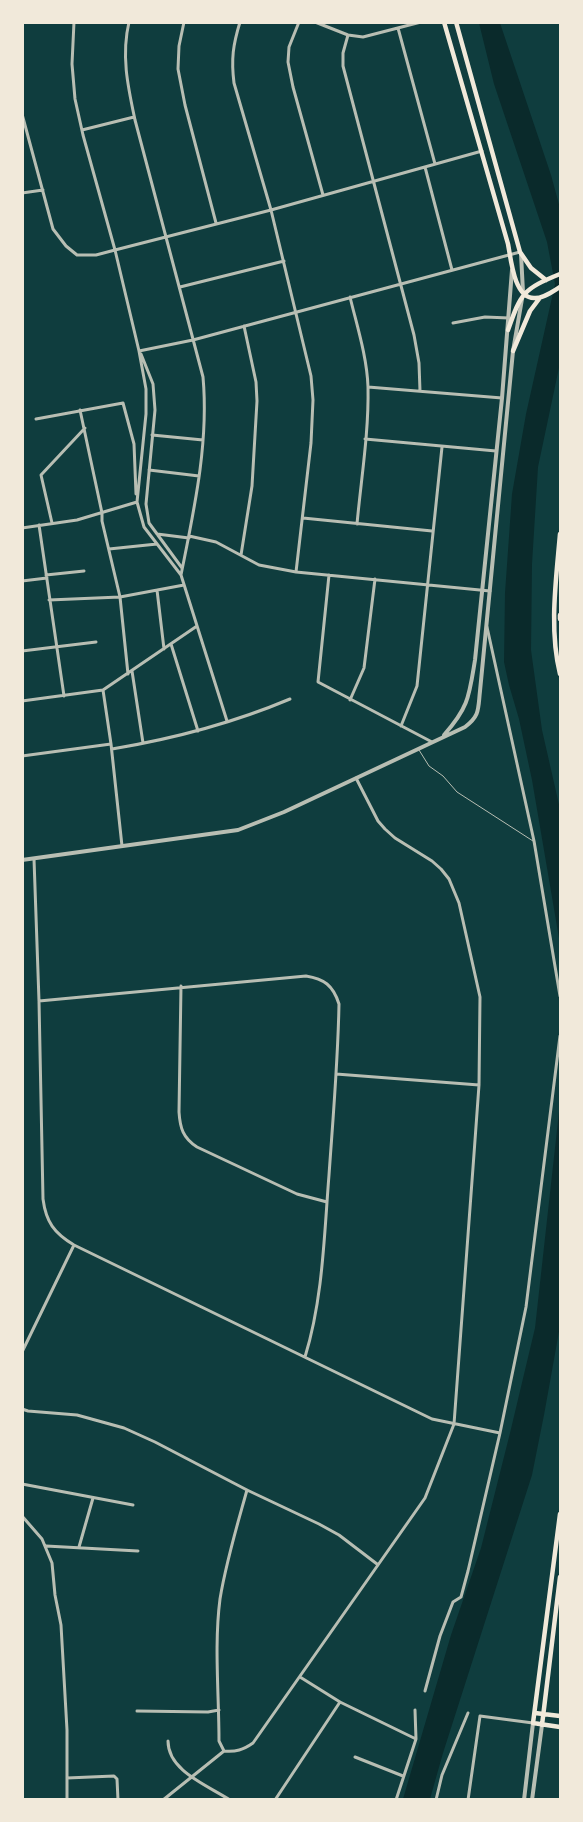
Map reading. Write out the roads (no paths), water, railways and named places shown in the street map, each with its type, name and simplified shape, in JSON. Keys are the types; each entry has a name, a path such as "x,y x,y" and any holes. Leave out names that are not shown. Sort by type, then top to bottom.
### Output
{"main road":[{"path":"444,22 508,244 512,270 523,294 529,298 536,299 542,297"},
{"path":"456,22 520,252 531,268 546,280"},
{"path":"508,330 523,294 560,274"},
{"path":"513,351 530,311 536,302 550,292 560,288"},
{"path":"560,534 554,634 560,674"},
{"path":"560,1514 558,1555 533,1723 560,1727"},
{"path":"542,1724 560,1577"},
{"path":"542,1662 550,1663"},
{"path":"535,1713 560,1716"}],"street":[{"path":"74,22 72,64 75,99 140,351 146,389 146,414 137,501"},
{"path":"129,22 126,80 165,236 194,340 202,377 205,404 199,476 181,575"},
{"path":"184,22 179,46 178,69 185,105 216,223"},
{"path":"240,22 233,45 234,83 284,261 311,376 314,400 296,572"},
{"path":"299,22 289,48 288,62 292,87 323,195"},
{"path":"315,22 348,34 363,37 421,22"},
{"path":"398,28 435,164"},
{"path":"348,34 343,53 343,66 414,335 419,363 420,390"},
{"path":"22,114 53,229 66,246 77,256 96,255 271,210 482,151"},
{"path":"82,130 134,117"},
{"path":"425,167 452,270"},
{"path":"22,193 43,190"},
{"path":"22,860 238,830 284,812 464,727 474,720 478,711 513,351 523,294 523,269 520,252 194,340 140,351"},
{"path":"180,287 284,261"},
{"path":"443,737 465,708 475,660 502,398 512,270"},
{"path":"350,297 363,350 368,387 365,439 356,524"},
{"path":"453,324 485,317 509,318"},
{"path":"241,555 252,486 257,401 256,382 244,326"},
{"path":"140,351 148,367 153,384 155,410 147,512 150,523 157,534 183,568"},
{"path":"368,387 502,398"},
{"path":"36,419 124,404 134,444 137,501 142,524 181,575 227,721"},
{"path":"80,410 102,513 102,521 120,597 128,674"},
{"path":"52,523 41,475 85,428"},
{"path":"152,435 202,440"},
{"path":"365,439 496,451"},
{"path":"401,726 417,686 442,447"},
{"path":"149,470 199,476"},
{"path":"22,528 77,520 137,501"},
{"path":"303,518 432,531"},
{"path":"39,525 64,696"},
{"path":"157,534 216,542 259,564 296,572 490,591"},
{"path":"109,548 157,544"},
{"path":"22,581 84,571"},
{"path":"329,575 318,682 432,742"},
{"path":"350,700 364,668 375,579"},
{"path":"49,600 120,597 184,585"},
{"path":"157,590 164,649"},
{"path":"22,701 103,690 197,626"},
{"path":"487,626 534,842 560,996"},
{"path":"22,651 96,642"},
{"path":"171,644 198,731"},
{"path":"132,671 144,743"},
{"path":"103,690 112,749 122,846"},
{"path":"112,749 198,731 290,699"},
{"path":"22,756 111,744"},
{"path":"163,1800 224,1751 235,1752 253,1743 425,1498 454,1424 478,1084 480,997 455,890 450,879 441,869 395,838 385,829 378,821 356,778"},
{"path":"34,858 43,1199 45,1214 53,1228 74,1245 432,1419 500,1433"},
{"path":"39,1001 181,986 306,976 318,978 329,984 336,993 339,1004 336,1074 322,1275 315,1319 305,1357"},
{"path":"181,986 179,1112 182,1133 188,1141 214,1155 297,1194 327,1202"},
{"path":"424,1691 440,1636 454,1602 460,1597 468,1571 500,1433 526,1307 560,1036"},
{"path":"336,1074 478,1084"},
{"path":"22,1352 74,1245"},
{"path":"22,1409 77,1416 124,1428 319,1524 339,1535 377,1564"},
{"path":"22,1484 133,1504"},
{"path":"224,1751 219,1741 218,1647 220,1600 247,1490"},
{"path":"79,1547 93,1498"},
{"path":"22,1516 46,1546 52,1563 55,1595 61,1625 67,1800"},
{"path":"46,1546 138,1551"},
{"path":"300,1677 340,1702 416,1739"},
{"path":"275,1800 340,1702"},
{"path":"137,1712 208,1712 219,1710"},
{"path":"396,1800 416,1739 415,1710"},
{"path":"436,1800 442,1775 468,1713"},
{"path":"468,1800 480,1716 533,1723 524,1800"},
{"path":"532,1800 542,1724"},
{"path":"168,1741 169,1750 174,1762 191,1776 230,1800"},
{"path":"355,1757 404,1776"},
{"path":"67,1778 114,1776 117,1779 118,1800"}],"lane":[{"path":"419,749 429,766 444,776 457,792 534,842"}],"water":[{"path":"479,23 500,23 551,175 560,208 560,363 538,467 532,564 531,650 542,730 560,809 560,944 532,780 504,662 505,593 512,494 526,414 555,284 547,242 494,84"},
{"path":"560,1103 560,1326 532,1475 430,1799 403,1799 451,1635 481,1548 535,1328"}]}
